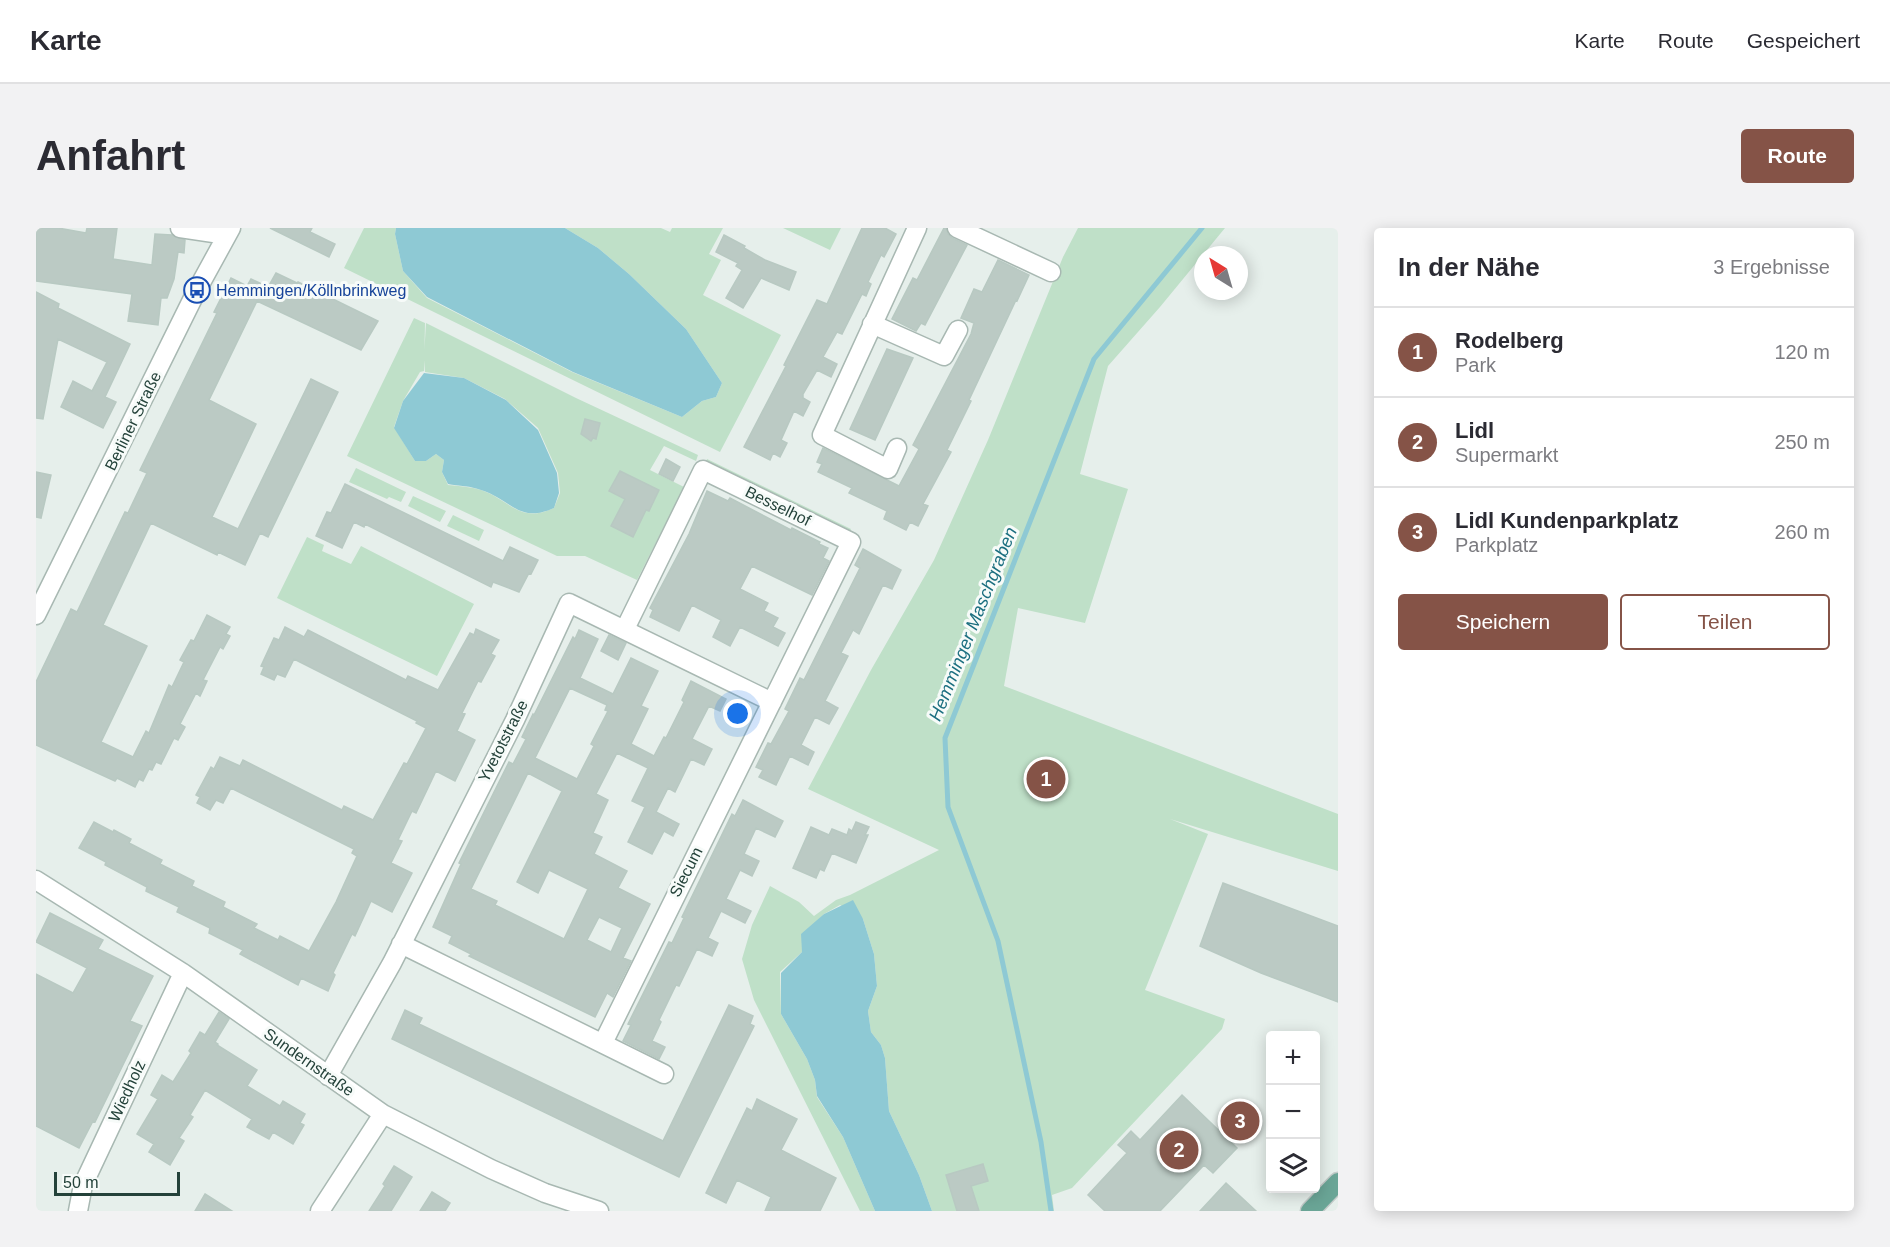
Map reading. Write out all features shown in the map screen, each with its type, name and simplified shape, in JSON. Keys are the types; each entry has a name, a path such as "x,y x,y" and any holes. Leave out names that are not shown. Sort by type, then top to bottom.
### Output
{"main road":[{"path":"1310,1211 1338,1182"}],"street":[{"path":"180,228 229,231"},
{"path":"897,448 888,469 822,435 917,228"},
{"path":"957,228 1051,272"},
{"name":"Berliner Straße","path":"36,615 197,290 229,231"},
{"path":"872,324 944,356 957,330"},
{"name":"Besselhof","path":"625,629 703,470 851,542 772,702"},
{"name":"Yvetotstraße","path":"328,1076 401,944 515,720 569,603 772,702"},
{"name":"Siecum","path":"603,1043 772,702"},
{"name":"Sundernstraße","path":"36,880 183,973 383,1114 491,1169 546,1193 599,1211"},
{"path":"401,944 664,1074"},
{"name":"Wiedholz","path":"78,1211 83,1185 183,973"},
{"path":"320,1211 383,1114"}],"green space":[{"path":"364,228 396,228 395,234 403,271 427,298 572,372 682,417 702,401 716,397 722,383 686,329 629,274 598,248 565,228 661,228 670,232 672,228 723,228 709,254 721,260 703,295 781,335 720,452 344,268"},
{"path":"783,228 841,228 830,250"},
{"path":"1078,228 1225,228 1210,246 1194,246 1194,266 1108,366 1080,474 1128,489 1085,623 1018,608 1004,686 1338,814 1338,871 1170,819 1208,834 1145,990 1225,1019 1222,1029 1072,1188 1052,1195 1054,1211 932,1211 919,1175 889,1111 885,1058 881,1045 871,1032 868,1011 877,986 874,954 863,919 840,905 824,914 818,920 802,952 780,972 781,1014 807,1059 815,1080 817,1097 843,1137 875,1211 860,1211 754,1000 742,959 752,925 770,886 799,902 814,916 836,900 939,850 808,789 871,670 934,560 988,440 1063,257"},
{"path":"414,318 425,323 424,349 426,323 576,398 698,455 696,461 664,446 650,470 684,487 637,580 585,556 557,556 347,456","holes":["424,360 425,372 464,378 505,399 538,428 558,473 560,493 554,508 542,512 524,512 481,490 448,485 442,472 444,460 436,454 426,461 415,461 394,427 403,401 420,372 424,371"]},
{"path":"707,459 851,529 849,533 705,464"},
{"path":"356,468 406,492 401,502 389,497 387,499 349,482"},
{"path":"413,496 446,511 440,522 408,506"},
{"path":"453,515 484,530 479,541 447,526"},
{"path":"307,537 324,545 322,551 351,564 361,546 474,604 437,676 277,598"}],"water":[{"path":"396,228 565,228 598,248 629,274 686,329 722,383 716,397 702,401 682,417 573,372 427,297 403,271 395,234"},
{"path":"424,373 464,378 506,400 538,430 557,473 559,493 554,508 542,512 524,512 492,494 448,484 442,472 444,460 436,454 426,461 415,461 394,428 403,401"},
{"path":"853,900 863,919 874,954 877,986 868,1011 871,1032 881,1045 885,1058 889,1111 919,1175 932,1211 875,1211 843,1137 817,1096 815,1080 807,1059 781,1014 781,973 802,952 801,934 824,914"}],"building":[{"path":"36,228 58,228 86,233 87,228 117,228 113,259 152,265 155,234 172,235 185,240 184,253 178,252 174,279 167,298 161,298 158,325 128,321 132,294 36,281"},
{"path":"270,228 312,228 310,232 335,244 329,257"},
{"path":"862,228 885,228 896,234 884,257 881,255 868,282 871,284 866,296 862,294 842,334 837,332 823,357 837,364 831,377 817,370 803,394 803,398 810,402 803,416 794,411 781,440 787,443 780,457 773,453 770,460 744,447 817,300 827,304"},
{"path":"944,228 952,238 967,245 925,325 921,323 916,331 892,319 913,278 917,280"},
{"path":"724,235 765,260 796,272 789,290 761,278 743,308 726,298 742,270 736,266 738,263 716,252"},
{"path":"998,260 1029,275 969,400 971,401 947,450 951,452 923,504 928,506 918,526 910,522 906,530 884,519 887,511 849,493 852,488 818,472 822,464 817,462 823,448 899,486 919,449 913,445 971,334 974,323 961,318 974,289 982,292"},
{"path":"276,273 378,321 361,350 257,301 209,400 256,424 212,517 238,529 311,379 338,392 268,537 260,533 245,565 218,552 217,555 151,523 103,625 147,646 101,742 133,757 146,731 149,733 169,685 172,687 184,662 180,660 191,640 194,641 207,615 230,627 226,634 230,636 223,649 220,647 203,680 207,681 200,696 196,693 180,724 185,727 178,740 174,738 161,764 156,762 152,770 149,769 143,781 139,779 135,787 117,778 115,781 36,745 36,682 71,609 77,612 125,512 128,513 147,473 140,470 217,313 214,312 231,278 247,286 251,279 268,287"},
{"path":"36,292 59,304 58,308 130,344 105,397 116,402 103,428 61,407 73,381 92,391 107,362 58,339 43,419 36,418"},
{"path":"887,349 913,358 875,440 850,429"},
{"path":"585,419 600,423 596,439 593,438 591,441 581,434"},
{"path":"666,459 680,467 673,481 659,474"},
{"path":"620,471 659,490 633,537 611,526 625,499 609,491"},
{"path":"36,472 51,475 41,518 36,517"},
{"path":"345,484 503,561 510,547 538,560 519,592 493,582 491,587 365,524 364,527 354,522 342,548 316,536 327,512 331,513"},
{"path":"707,491 728,501 730,498 828,548 823,558 829,561 812,595 752,566 740,589 768,603 764,611 778,618 773,627 785,633 778,646 740,627 730,646 713,637 721,620 692,605 679,631 650,617 653,610 650,608 689,534"},
{"path":"863,549 901,570 892,589 883,585 859,634 853,630 841,653 848,656 825,701 838,708 829,724 815,717 801,745 814,752 808,765 790,756 776,785 759,777 763,770 756,767 768,743 771,744 789,711 785,709 800,678 804,680 860,568 855,565"},
{"path":"285,627 304,637 308,630 406,680 408,676 438,690 470,633 474,635 476,629 499,640 491,654 495,656 481,682 478,681 462,713 465,714 457,731 475,740 455,781 436,771 416,813 412,811 398,840 402,841 391,863 412,873 392,912 371,901 355,936 352,934 333,973 335,975 328,991 301,978 298,985 240,954 243,950 209,933 210,928 177,912 179,907 146,891 147,887 105,865 106,862 79,848 94,822 113,832 114,830 131,839 129,843 162,860 160,864 194,881 192,886 225,902 223,907 257,924 254,928 278,940 280,936 309,951 336,902 357,856 352,853 354,849 231,788 223,803 216,800 210,810 197,803 200,797 196,795 211,767 214,769 220,757 240,766 243,760 342,810 344,806 373,820 426,728 416,723 417,721 294,659 285,677 277,674 274,680 261,674 264,667 261,666 274,638 279,640"},
{"path":"579,630 598,639 580,678 613,694 631,658 658,671 641,706 648,709 631,744 654,756 684,702 682,700 691,681 726,699 720,711 709,706 692,739 712,749 704,765 691,759 675,792 668,788 656,812 679,824 673,836 664,831 652,854 628,842 645,807 632,801 648,768 617,753 596,794 608,800 593,833 602,837 594,854 627,871 618,888 650,904 623,958 631,961 613,997 607,993 595,1017 469,956 471,954 449,943 452,936 433,927 461,864 459,863 509,762 513,764 526,739 522,737 573,637 575,639","holes":["570,688 607,705 605,710 608,711 577,779 535,758","528,773 562,791 517,882 538,893 549,870 588,889 564,939 495,905 497,901 471,889","599,917 622,928 611,952 587,940"]},
{"path":"609,635 626,643 618,660 601,651"},
{"path":"743,800 783,821 775,837 756,828 744,854 759,861 752,876 740,870 726,899 751,911 745,923 721,911 708,938 718,943 712,956 697,949 659,1020 661,1022 652,1041 665,1047 659,1059 623,1041 631,1025 628,1024 669,942 672,943 684,918 682,917 732,814 735,816"},
{"path":"856,822 869,827 856,863 832,853 824,871 820,869 816,878 793,868 811,827 829,835 832,829 847,835 849,829 852,831"},
{"path":"1223,883 1338,926 1338,1002 1261,973 1200,946"},
{"path":"50,913 103,940 98,949 153,976 130,1021 142,1026 95,1122 93,1121 79,1148 36,1126 36,974 73,993 87,968 36,942"},
{"path":"729,1005 753,1016 750,1024 754,1026 679,1177 392,1039 405,1010 422,1018 419,1024 663,1141"},
{"path":"219,1012 229,1019 215,1042 257,1070 247,1086 280,1106 283,1101 305,1114 300,1123 304,1125 293,1144 273,1132 269,1139 247,1127 252,1119 205,1090 190,1115 193,1117 179,1138 184,1141 170,1165 149,1152 154,1144 137,1134 158,1099 151,1095 162,1075 173,1082 191,1053 189,1051 200,1032 205,1035"},
{"path":"1182,1095 1237,1148 1213,1173 1204,1165 1160,1211 1105,1211 1088,1195 1127,1153 1118,1145 1131,1131 1140,1140"},
{"path":"757,1099 797,1119 781,1150 836,1178 820,1211 765,1211 771,1197 737,1180 726,1203 706,1193 747,1108 752,1111"},
{"path":"983,1164 988,1181 971,1186 979,1211 957,1211 946,1175"},
{"path":"394,1166 412,1177 391,1211 369,1211 385,1186 383,1184"},
{"path":"1226,1183 1256,1211 1200,1211"},
{"path":"432,1192 450,1203 445,1211 420,1211"},
{"path":"205,1194 232,1211 195,1211"}],"waterway":[{"name":"Hemminger Maschgraben","path":"1051,1211 1041,1142 998,941 948,807 945,738 1094,359 1202,228"}],"place":[{"name":"Hemmingen/Köllnbrinkweg","path":"197,290"},
{"name":"Rodelberg","path":"1046,779"},
{"name":"Lidl Kundenparkplatz","path":"1240,1121"},
{"name":"Lidl","path":"1179,1150"}]}
